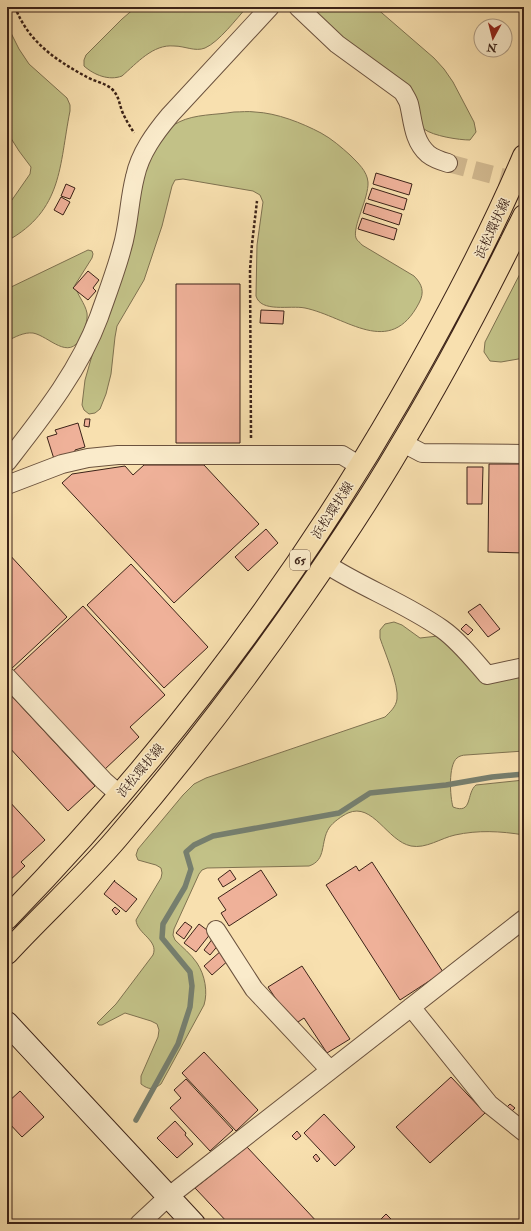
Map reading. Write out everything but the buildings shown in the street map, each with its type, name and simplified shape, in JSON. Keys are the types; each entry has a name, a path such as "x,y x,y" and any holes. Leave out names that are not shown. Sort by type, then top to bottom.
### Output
{"main road":[{"name":"浜松環状線","path":"7,918 120,795 187,715 237,649 304,553 360,466 436,338 492,228 524,156"},
{"name":"浜松環状線","path":"7,953 29,929 90,870 168,776 247,674 326,564 362,510 403,443 459,343 524,216"}],"street":[{"path":"7,462 40,420 73,370 98,318 122,248 128,224 135,176 143,153 155,133 170,115 270,7"},
{"path":"298,7 337,44 403,92 408,103 414,130 419,142 427,153 448,163"},
{"path":"403,443 422,454 524,454"},
{"path":"7,484 62,464 88,458 118,455 342,455 360,466"},
{"path":"326,564 344,576 427,619 442,629 457,641 487,675 524,667"},
{"path":"7,677 104,781 120,795"},
{"path":"139,1224 168,1197 524,919"},
{"path":"216,930 254,989 330,1070"},
{"path":"410,1007 485,1100 524,1132"},
{"path":"7,1023 194,1224"}],"path":[{"path":"15,7 18,17 35,42 47,52 85,77 111,88 118,97 127,122 134,133 148,146"},
{"path":"251,455 250,270 257,200"}],"shaded area":[{"path":"136,7 247,7 216,41 205,48 194,49 178,46 166,46 159,48 146,55 122,76 112,78 92,72 84,66 86,55"},
{"path":"308,7 375,7 434,58 444,69 453,82 474,122 476,132 470,140 440,136 424,129 419,121 341,38"},
{"path":"7,25 19,49 29,64 67,98 70,105 70,111 60,168 49,201 39,215 25,229 7,241 7,207 30,174 31,167 7,132"},
{"path":"234,112 272,114 298,122 329,138 362,167 367,178 368,189 356,227 356,238 362,245 414,276 422,288 421,299 407,320 395,329 381,332 367,330 305,308 264,305 256,296 257,245 263,202 260,195 253,191 183,179 175,180 172,186 162,226 144,280 117,326 111,374 106,394 100,409 95,413 89,414 84,410 82,405 85,380 143,178 152,155 161,139 173,126 179,122 199,116"},
{"path":"88,250 92,251 92,258 75,285 87,313 86,322 81,337 76,344 65,348 33,333 16,336 7,341 7,289"},
{"path":"524,266 524,358 501,362 490,361 484,352 485,342"},
{"path":"394,622 402,625 420,638 438,636 464,659 524,674 524,751 460,756 454,762 452,767 450,781 453,807 459,809 466,806 476,785 524,780 524,835 498,832 472,832 450,836 428,845 417,847 402,843 373,817 357,811 346,814 338,819 329,828 326,833 321,855 315,863 309,866 207,868 202,870 174,929 173,935 175,940 195,960 200,968 206,989 204,1005 161,1084 153,1088 146,1087 141,1084 141,1076 158,1037 159,1030 157,1024 125,1013 102,1025 97,1023 116,1004 153,955 153,945 137,925 136,920 161,878 162,873 161,868 156,865 138,860 136,855 138,849 194,784 206,778 385,717 395,704 397,693 394,678 380,638 380,630 385,624"}],"waterway":[{"path":"136,1120 178,1044 190,1007 192,986 190,972 162,938 163,924 185,887 191,869 186,852 194,845 213,836 339,813 370,793 446,785 492,777 524,774"}],"tunnel":[{"path":"448,163 524,183"}]}
